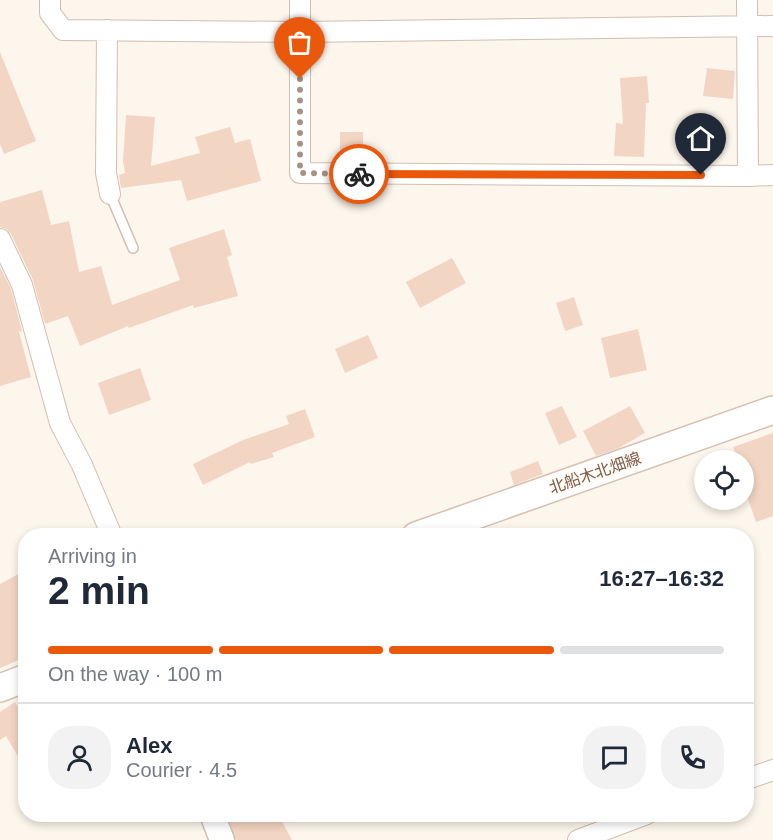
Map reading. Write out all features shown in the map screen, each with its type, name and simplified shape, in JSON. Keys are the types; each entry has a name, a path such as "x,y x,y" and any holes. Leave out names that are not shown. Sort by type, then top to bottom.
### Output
{"main road":[{"name":"北船木北畑線","path":"440,528 773,410"},
{"path":"0,688 18,681"}],"street":[{"path":"50,0 50,13 63,30 300,32 773,26"},
{"path":"300,0 300,173 773,175"},
{"path":"747,0 748,176"},
{"path":"107,30 106,173 110,194"},
{"path":"0,239 22,285 60,423 82,465 109,528"},
{"path":"754,777 773,770"},
{"path":"215,822 222,840"},
{"path":"578,840 626,822"}],"lane":[{"path":"110,194 133,248"}],"building":[{"path":"0,52 36,141 4,154 0,144"},
{"path":"707,68 735,71 733,99 703,96"},
{"path":"647,76 649,103 646,103 644,157 614,156 616,123 623,124 620,78"},
{"path":"126,115 155,117 151,166 200,153 195,137 230,127 235,143 250,139 261,181 187,201 181,180 121,188 119,175 125,173 123,161"},
{"path":"340,132 363,132 363,161 340,161"},
{"path":"42,190 51,225 69,221 79,272 101,266 112,305 180,280 169,248 224,229 232,255 227,257 238,296 194,308 193,305 129,328 128,326 80,346 68,316 45,324 33,280 11,234 0,227 0,202"},
{"path":"452,258 466,283 420,308 406,282"},
{"path":"0,267 11,289 31,377 0,386"},
{"path":"574,297 583,325 565,331 556,303"},
{"path":"638,329 647,370 610,378 601,338"},
{"path":"368,335 378,358 345,373 335,349"},
{"path":"140,368 151,400 109,415 98,383"},
{"path":"562,406 577,437 559,445 545,413"},
{"path":"630,406 645,433 619,448 596,456 583,431"},
{"path":"305,409 315,437 272,453 274,457 251,464 250,462 203,485 193,464 243,440 289,424 286,416"},
{"path":"773,433 773,516 756,522 752,510 754,510 754,450 734,450 733,447"},
{"path":"538,461 543,474 514,485 510,472"},
{"path":"18,574 18,660 0,668 0,584"},
{"path":"15,702 18,706 18,756 6,736 0,740 0,712"},
{"path":"230,822 282,822 292,840 236,840"}],"way so far":[{"path":"300,79 300,173 359,174"}],"route":[{"path":"359,174 701,175"}]}
